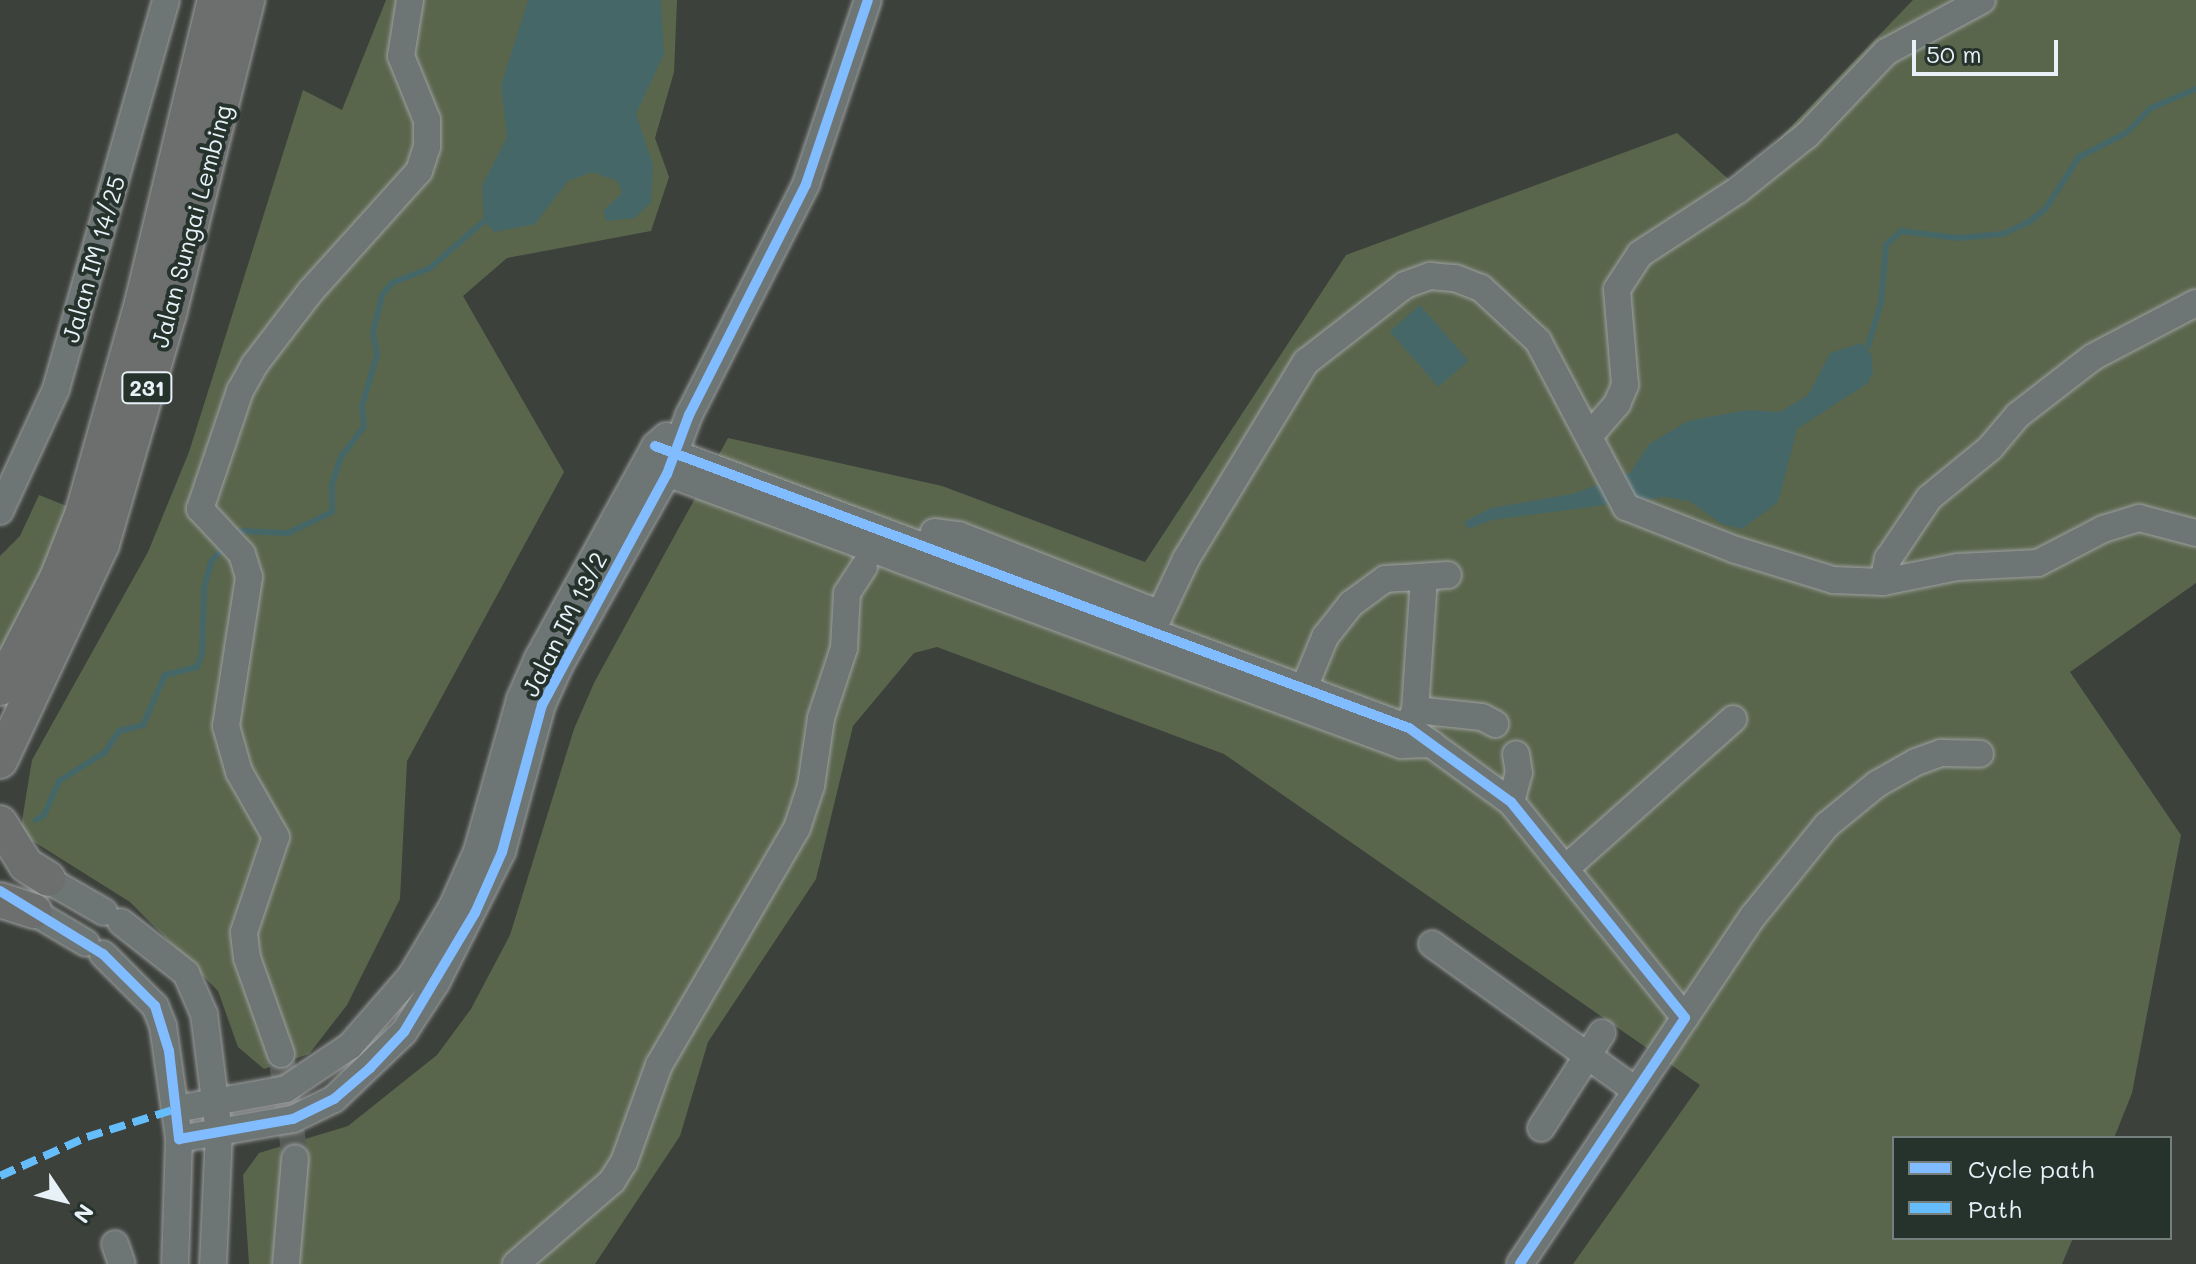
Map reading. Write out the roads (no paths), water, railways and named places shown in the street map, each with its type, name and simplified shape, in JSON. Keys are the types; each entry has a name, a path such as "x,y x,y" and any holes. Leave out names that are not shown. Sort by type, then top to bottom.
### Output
{"main road":[{"name":"Jalan Sungai Lembing","path":"0,688 57,578 82,515 142,303 215,0"},
{"name":"Jalan Sungai Lembing","path":"0,782 5,752 102,544 169,314 247,0"},
{"path":"0,823 17,855 48,879"},
{"path":"0,900 34,911"}],"street":[{"name":"Jalan IM 14/25","path":"0,511 56,389 166,0"},
{"path":"281,1054 247,958 244,932 276,837 239,772 226,726 249,577 242,554 200,509 205,484 255,364 310,292 419,171 427,147 427,120 401,56 410,0"},
{"name":"Jalan IM 13/2","path":"176,1109 286,1089 350,1046 411,976 452,907 477,851 520,699 689,415 806,184 868,0"},
{"path":"1591,434 1617,404 1625,385 1617,289 1640,254 1738,190 1807,135 1886,52 1982,0"},
{"path":"1155,622 1306,362 1405,285 1430,276 1481,288 1538,341 1591,434 1608,477 1626,507 1667,526 1833,580 1883,582 1958,567 2038,563 2130,520 2196,533"},
{"path":"1883,582 1888,559 1929,498 1990,448 2018,415 2083,364 2196,303"},
{"path":"661,460 1301,697 1408,728 1511,802 1685,1018"},
{"name":"Jalan IM 13/2","path":"179,1139 293,1119 334,1099 404,1032 475,913 502,852 542,705 661,460"},
{"path":"934,532 959,535 1155,622 1192,656"},
{"path":"516,1264 612,1181 624,1162 659,1065 797,828 811,786 821,718 844,648 847,593 864,567"},
{"path":"1301,697 1325,637 1351,604 1385,579 1436,576 1408,728"},
{"path":"1042,600 1155,622"},
{"path":"1408,728 1482,717 1495,724"},
{"path":"1566,868 1733,719"},
{"path":"1520,1264 1763,903 1827,825 1877,784 1916,762 1941,753 1980,754"},
{"path":"1511,802 1519,773 1516,754"},
{"path":"0,853 112,917 162,951 196,989 219,1133 213,1264"},
{"path":"0,891 95,949 155,1006 169,1051 179,1139 175,1264"},
{"path":"1432,944 1635,1090"},
{"path":"1541,1128 1602,1033"},
{"path":"286,1264 295,1158"}],"water":[{"path":"528,0 661,0 664,54 636,114 653,165 651,202 635,218 606,221 603,211 622,193 617,181 592,172 568,181 535,224 494,232 484,221 482,186 507,137 501,86"},
{"path":"1420,305 1469,361 1438,387 1390,331"},
{"path":"1861,343 1871,354 1873,371 1868,383 1797,429 1778,502 1742,529 1722,524 1689,501 1665,497 1492,520 1469,529 1464,522 1491,508 1572,494 1630,473 1649,444 1688,421 1747,410 1780,412 1808,395 1830,353"}],"waterway":[{"path":"1868,346 1881,303 1886,245 1901,231 1958,238 2003,234 2029,222 2046,208 2079,157 2126,133 2151,108 2196,89"},
{"path":"233,536 243,531 288,533 332,512 332,484 341,457 364,427 362,406 377,355 373,332 382,295 392,283 430,268 484,221"},
{"path":"36,820 44,815 59,781 105,752 119,731 143,725 165,675 197,667 202,653 204,588 211,562 226,545"}],"tunnel":[{"path":"281,1054 295,1158"}]}
